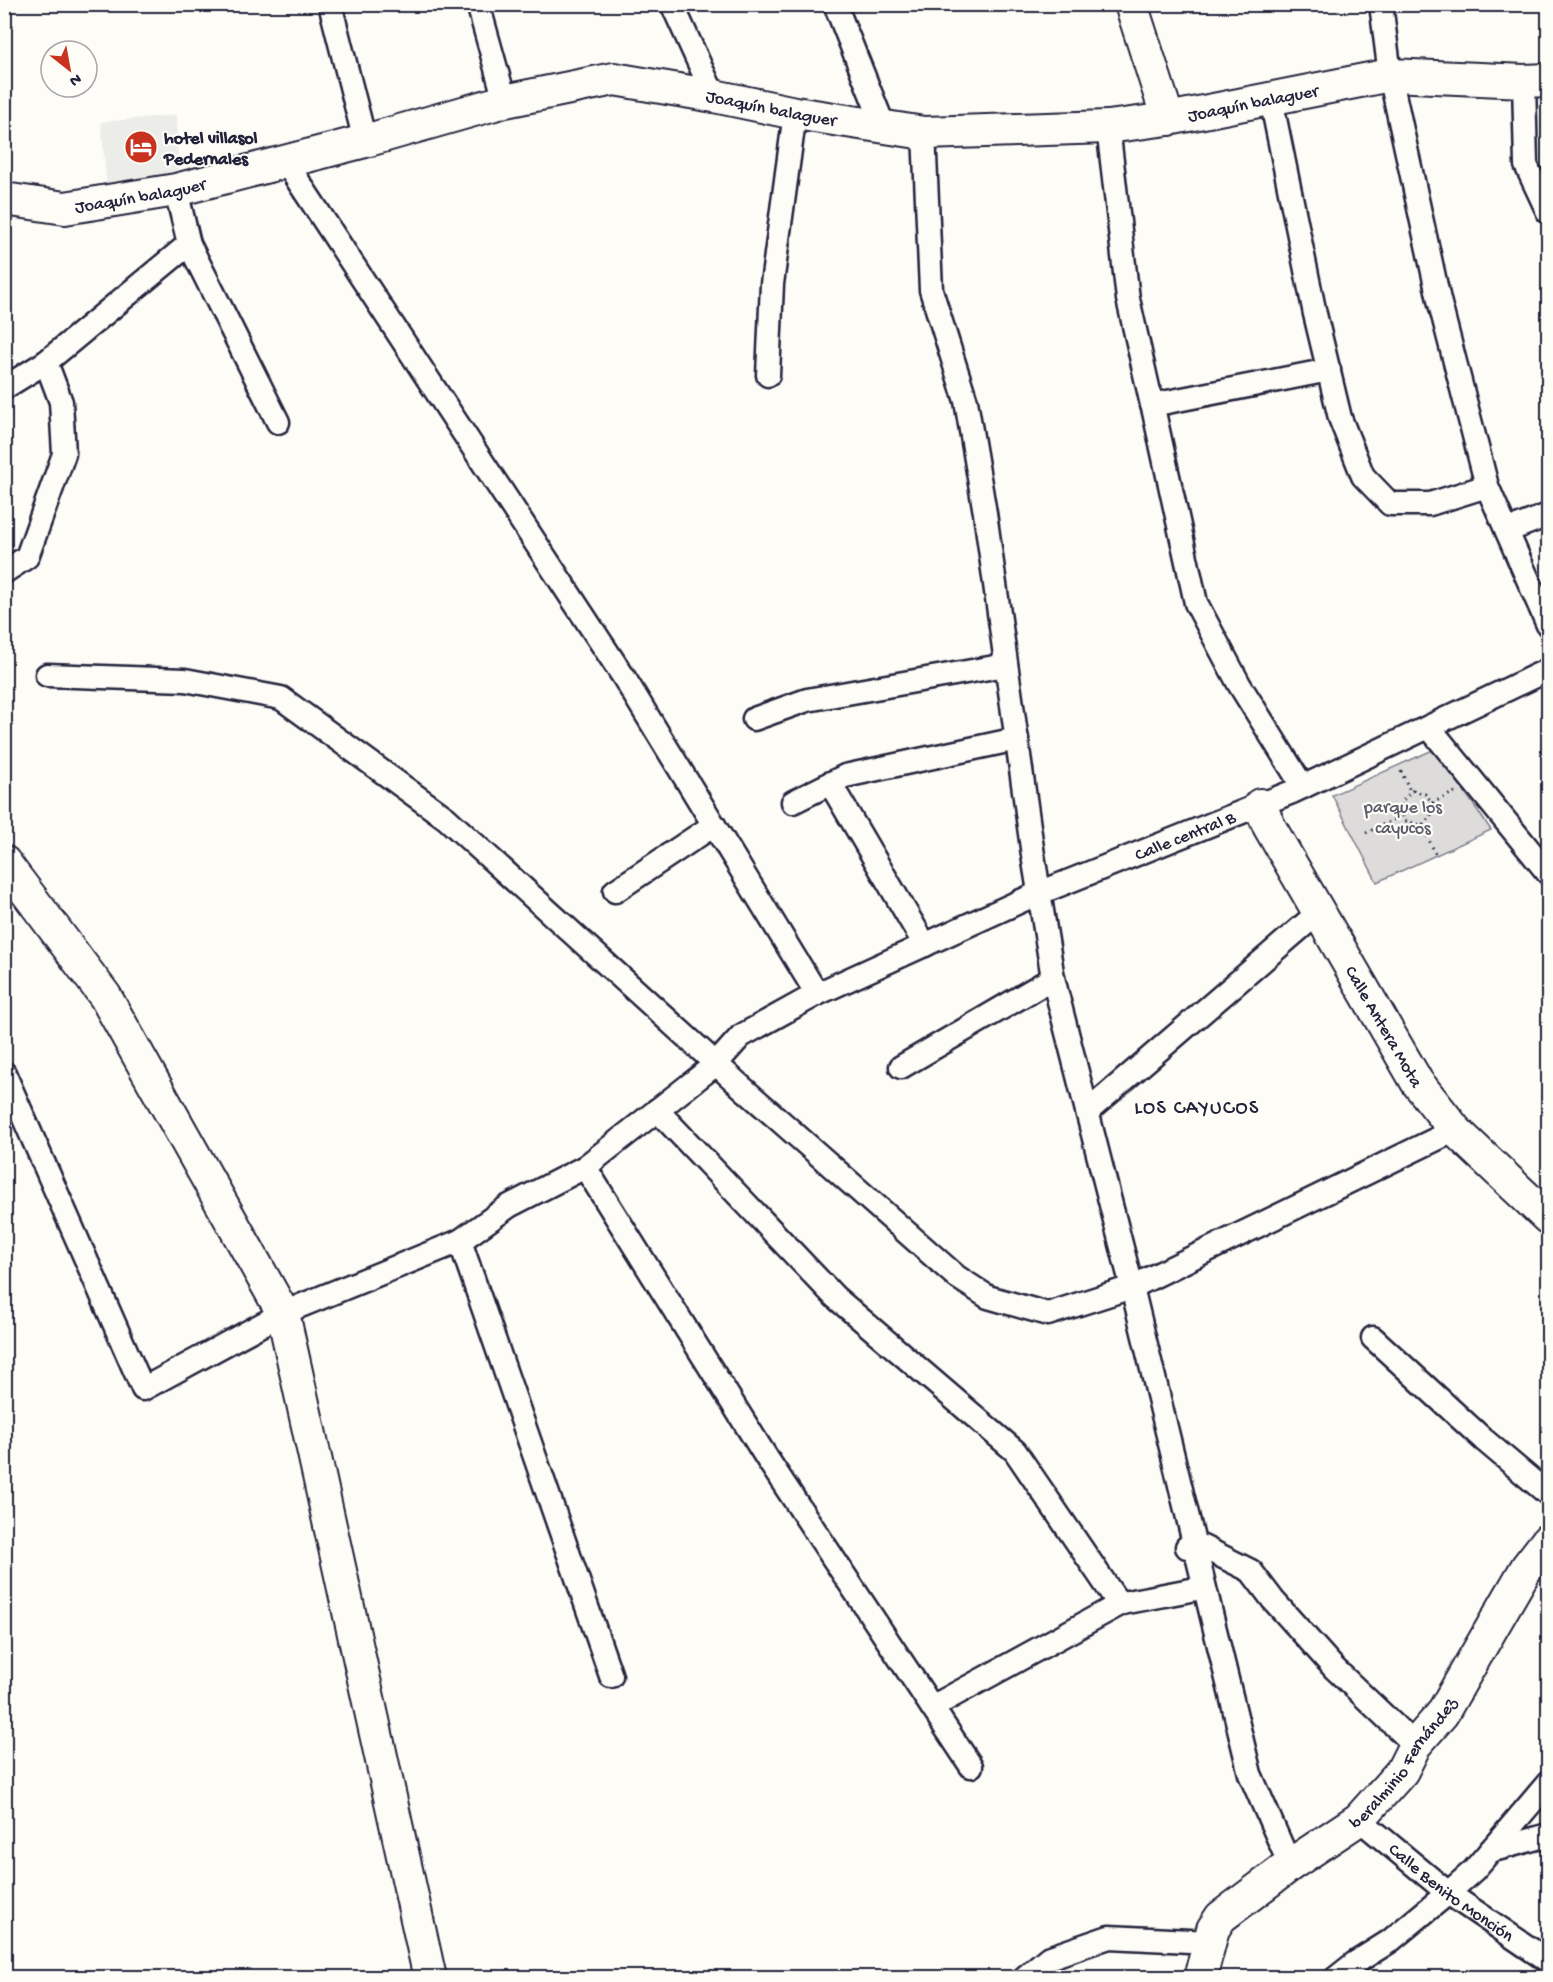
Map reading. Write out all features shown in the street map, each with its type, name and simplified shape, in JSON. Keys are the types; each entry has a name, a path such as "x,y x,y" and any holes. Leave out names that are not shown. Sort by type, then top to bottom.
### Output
{"main road":[{"path":"1131,4 1168,119"},
{"name":"Joaquín balaguer","path":"4,199 65,208 176,190 285,160 366,141 505,101 614,79 795,113 924,133 1108,127 1168,119 1390,75 1536,81"},
{"name":"Calle Antera Mota","path":"1260,805 1269,826 1417,1082 1455,1130 1548,1218"},
{"path":"4,862 105,996 283,1314 430,1977"},
{"name":"beralminio Fernández","path":"1200,1977 1213,1929 1221,1917 1290,1865 1359,1819 1402,1771 1415,1745 1442,1714 1527,1567 1548,1540"}],"street":[{"path":"330,4 366,141"},
{"path":"478,4 505,101"},
{"path":"672,4 714,96"},
{"path":"836,4 884,127"},
{"path":"1381,4 1390,75 1439,300 1487,486 1548,625"},
{"path":"1536,81 1526,165 1548,212"},
{"path":"1271,99 1340,418 1363,476 1390,504 1430,504 1487,486"},
{"path":"768,375 772,284 795,113"},
{"path":"1108,127 1128,299 1196,603 1239,684 1303,787"},
{"path":"924,133 931,290 966,401 1053,978 1132,1287 1250,1774 1290,1865"},
{"path":"285,160 623,676 817,994"},
{"path":"176,190 189,244 278,422"},
{"path":"4,388 46,362 189,244"},
{"path":"4,572 27,556 64,454 61,402 46,362"},
{"path":"1152,403 1152,405 1329,370"},
{"path":"1507,531 1548,515"},
{"path":"754,719 807,700 1006,665"},
{"name":"Calle central B","path":"4,1072 143,1389 283,1314 460,1241 509,1206 585,1167 716,1064 741,1036 817,994 1032,896 1303,787 1548,670"},
{"path":"47,675 184,680 281,698 446,818 716,1064 957,1277 988,1297 1048,1314 1132,1287 1455,1130"},
{"path":"1429,727 1548,873"},
{"path":"793,802 845,776 1017,739"},
{"path":"830,783 925,945"},
{"path":"615,891 714,825"},
{"path":"1087,1112 1318,912"},
{"path":"901,1067 1053,978"},
{"path":"657,1110 835,1297 1015,1451 1062,1517 1107,1587 1122,1603"},
{"path":"585,1167 768,1460 971,1766"},
{"path":"460,1241 611,1676"},
{"path":"1373,1338 1484,1440 1548,1494"},
{"path":"1187,1547 1203,1547 1251,1571 1273,1600 1334,1668 1415,1745"},
{"path":"932,1707 1122,1603 1196,1588"},
{"path":"1336,1977 1390,1941 1474,1870 1548,1783"},
{"name":"Calle Benito Monción","path":"1359,1819 1448,1893 1548,1961"},
{"path":"1490,1851 1548,1835"},
{"path":"1024,1977 1048,1958 1109,1937 1210,1942"}],"path":[{"path":"1401,771 1411,793"},
{"path":"1432,803 1463,789"},
{"path":"1413,790 1425,794 1432,803 1431,816 1422,825 1406,821 1401,812 1402,800 1413,790"},
{"path":"1366,832 1403,814"},
{"path":"1422,825 1436,855"}],"shaded area":[{"path":"176,115 179,178 107,189 101,122"}],"green space":[{"name":"parque los cayucos","path":"1435,749 1491,830 1377,882 1332,795"}],"place":[{"name":"hotel villasol Pedernales","path":"141,147"}],"district":[{"name":"LOS CAYUCOS","path":"1197,1106"}]}
